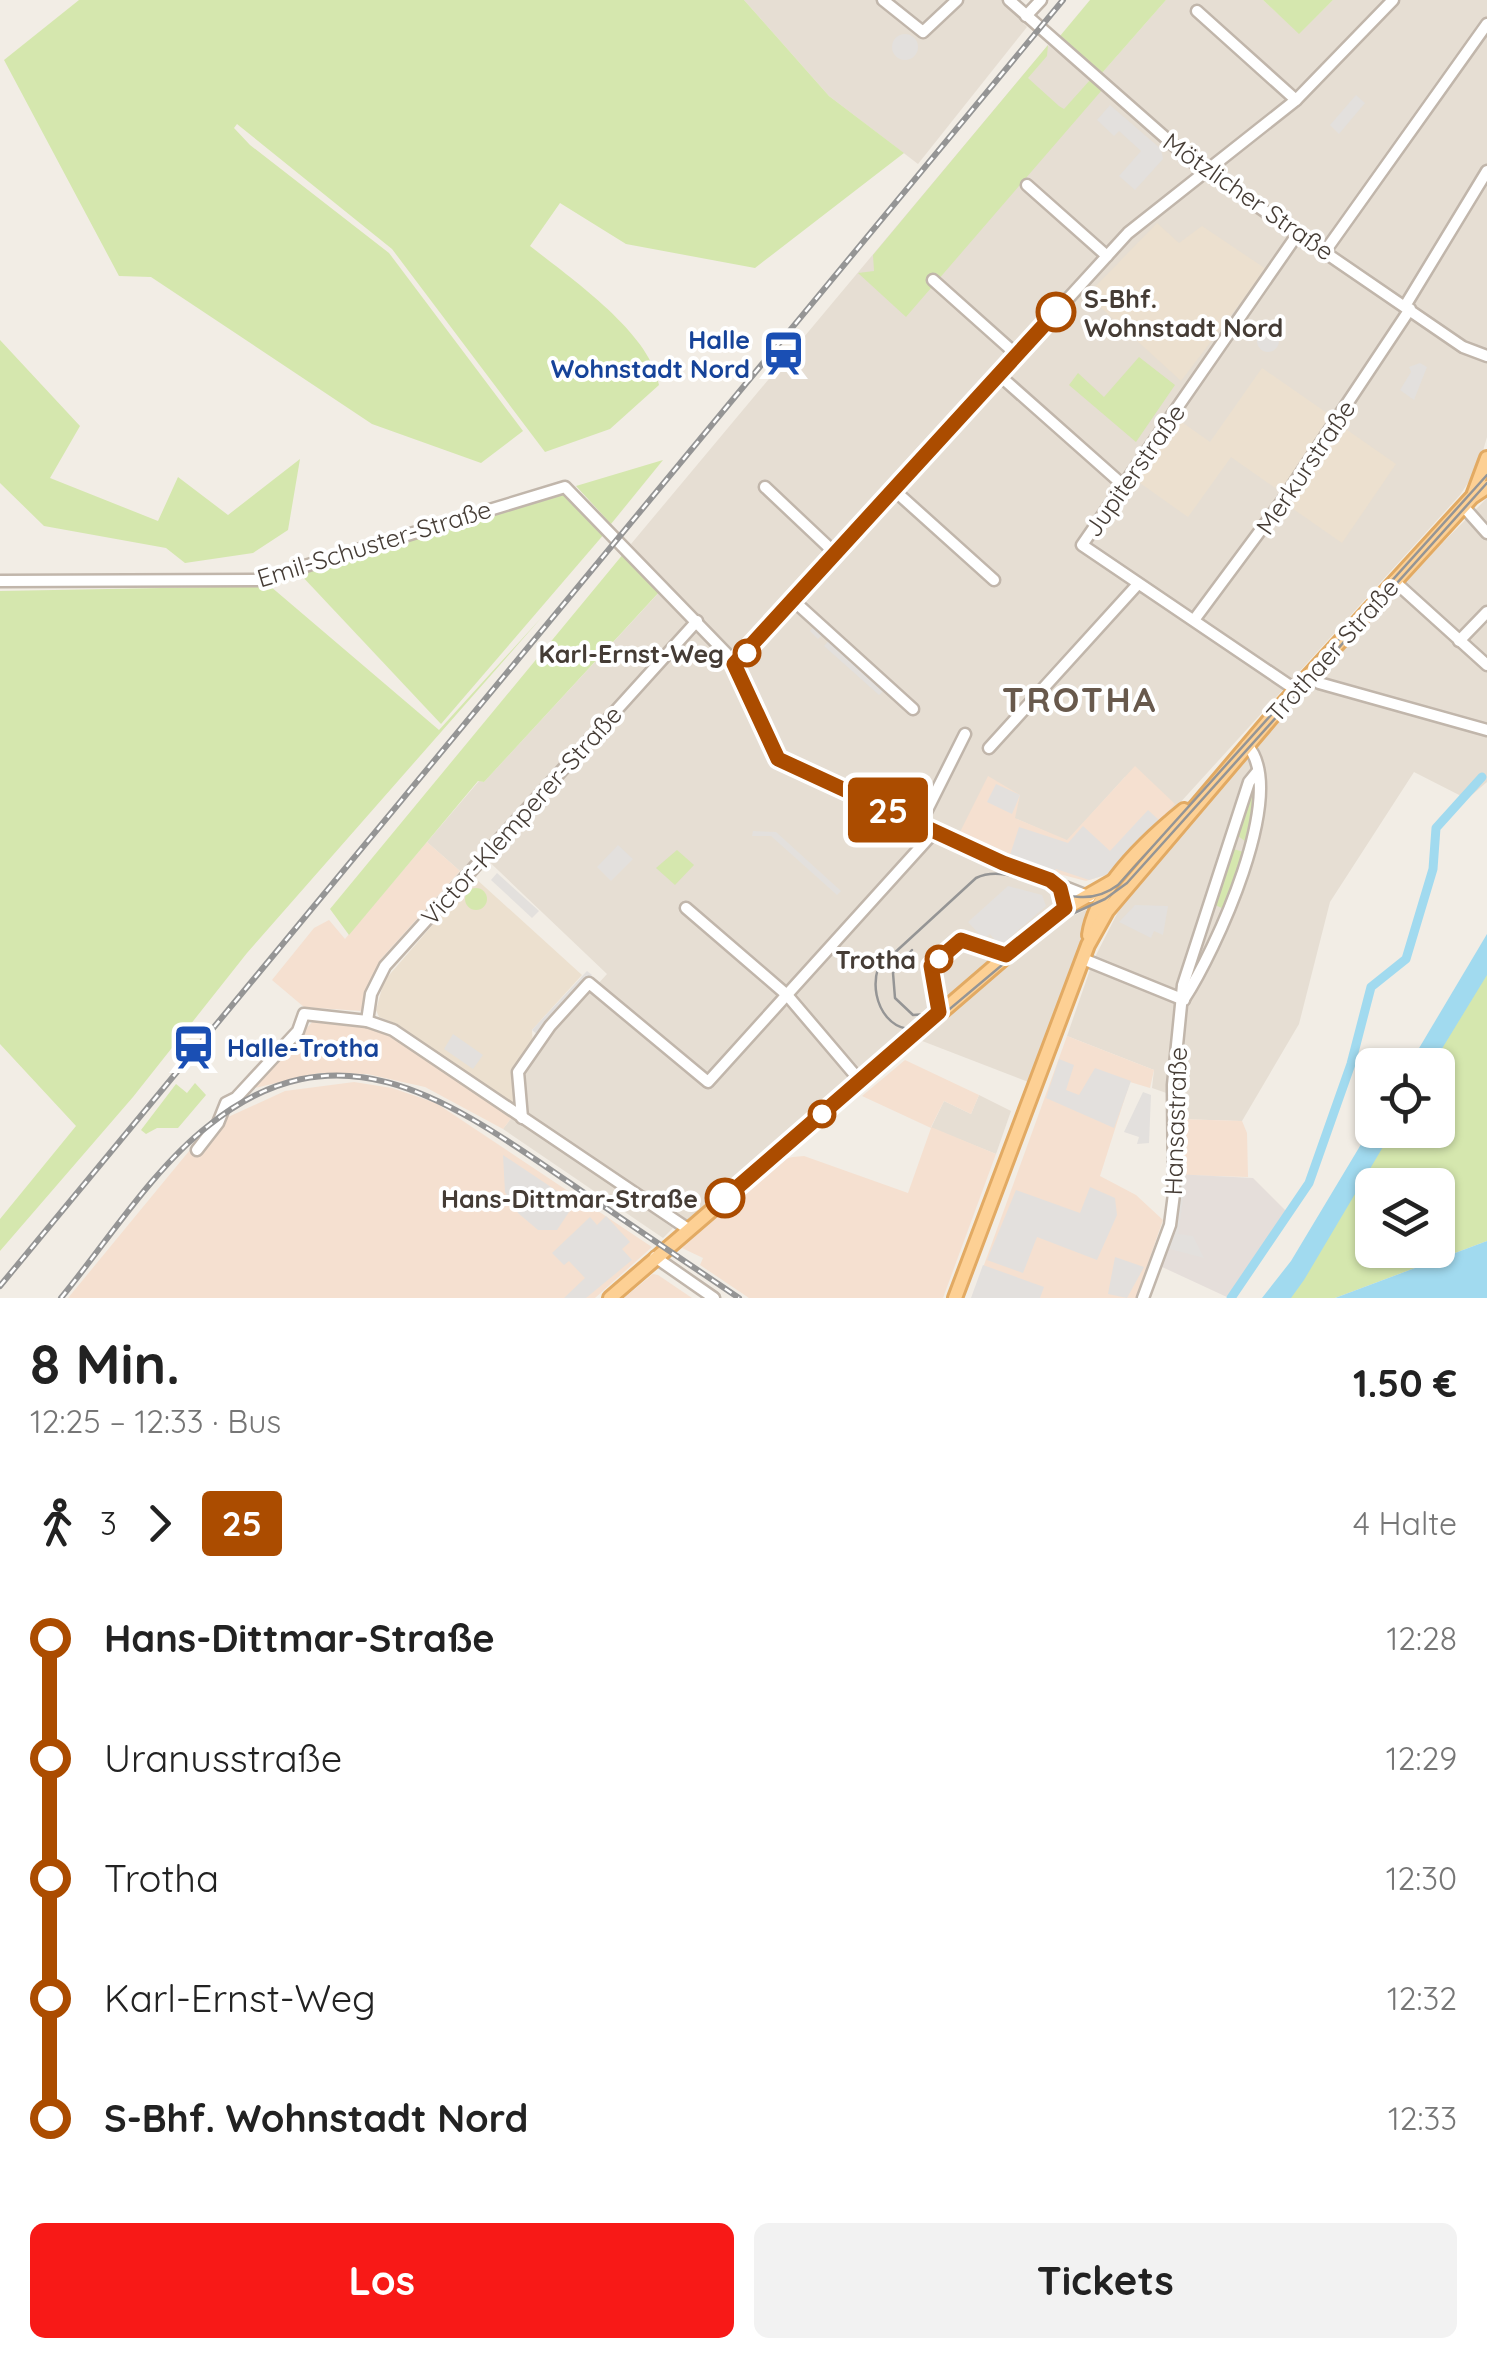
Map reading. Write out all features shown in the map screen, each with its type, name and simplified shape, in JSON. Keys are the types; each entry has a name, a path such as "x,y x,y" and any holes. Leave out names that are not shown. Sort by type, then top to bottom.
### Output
{"main road":[{"name":"Trothaer Straße","path":"1468,502 1487,458"},
{"name":"Trothaer Straße","path":"955,1298 1085,952 1118,895 1308,676 1487,486"},
{"name":"Trothaer Straße","path":"610,1298 1065,908 1093,901 1169,823 1195,804"},
{"name":"Trothaer Straße","path":"1085,952 1093,901"}],"street":[{"path":"883,0 923,32 957,0"},
{"name":"Mötzlicher Straße","path":"1009,0 1207,172 1464,347 1487,356"},
{"path":"1026,16 1040,0"},
{"path":"734,664 795,602 1107,256 1146,218 1296,100 1393,0"},
{"path":"1197,11 1296,100"},
{"path":"1326,250 1487,24"},
{"name":"Merkurstraße","path":"1194,620 1284,500 1408,308 1487,171"},
{"path":"1027,185 1107,256"},
{"name":"Jupiterstraße","path":"1296,690 1082,545 1299,232"},
{"path":"933,280 1017,355"},
{"path":"999,376 1123,485"},
{"name":"Emil-Schuster-Straße","path":"0,581 259,580 565,487 697,621"},
{"path":"765,487 836,554"},
{"path":"894,490 994,580"},
{"path":"1468,502 1487,533"},
{"path":"1394,581 1487,664"},
{"path":"989,748 1138,584"},
{"path":"795,602 913,710"},
{"path":"1459,641 1487,612"},
{"path":"697,621 734,664 778,759 798,772 1093,901 1099,926"},
{"name":"Victor-Klemperer-Straße","path":"367,1021 372,994 384,966 697,621"},
{"path":"1308,676 1319,683 1487,730"},
{"path":"920,824 965,734"},
{"path":"1192,976 1225,918 1248,850 1261,790 1247,745"},
{"path":"1192,976 1206,910 1250,782 1258,771"},
{"path":"522,1118 518,1072 550,1026 589,983 708,1082 935,831"},
{"path":"1230,844 1248,850"},
{"path":"1050,880 1060,888 1065,908"},
{"path":"686,908 787,996 861,1082"},
{"path":"1206,910 1225,918"},
{"path":"1085,952 1184,1000"},
{"name":"Hansastraße","path":"1143,1298 1170,1225 1174,1194 1173,1085 1184,1000 1192,976"},
{"path":"197,1150 218,1123 226,1103 236,1098 298,1030 304,1014 367,1021 393,1030 688,1229"},
{"path":"655,1257 714,1298"}],"shaded area":[{"path":"744,0 1002,0 1027,27 918,164 829,96"},
{"path":"1166,0 1263,0 1299,33 1333,0 1487,0 1487,437 1478,468 1460,495 1168,816 1125,777 1067,841 1017,819 1001,862 1060,888 1065,908 685,1226 521,1114 516,1079 581,990 597,985 607,974 479,852 460,871 427,842 479,781 484,782 666,585 631,544 1048,45 1094,82"},
{"path":"905,34 914,38 918,47 914,56 905,60 896,56 892,47 896,38"},
{"path":"1356,95 1365,103 1339,134 1330,125"},
{"path":"1110,105 1161,149 1163,159 1135,190 1119,176 1141,151 1119,131 1114,136 1097,120"},
{"path":"1157,223 1179,243 1202,226 1266,269 1181,381 1087,295"},
{"path":"1264,330 1272,330 1279,341 1272,352 1264,352 1257,345 1257,337"},
{"path":"1420,363 1427,367 1414,400 1400,390 1411,372 1409,367"},
{"path":"1262,368 1334,418 1281,492 1231,457 1188,517 1133,478 1176,418 1210,442"},
{"path":"991,391 992,394 911,483 909,481"},
{"path":"1340,425 1396,464 1342,543 1286,504"},
{"path":"1487,498 1487,782 1467,799 1414,772 1330,902 1299,1024 1242,1121 1177,1119 1175,1096 1152,1088 1154,1070 1067,1036 1093,961 1121,906 1167,847 1395,591"},
{"path":"817,623 826,631 818,639 810,631"},
{"path":"827,632 888,687 879,695 824,646 832,637"},
{"path":"1135,766 1175,804 1108,874 1086,881 1002,859 958,836 988,776 1020,795 1015,818 1067,840"},
{"path":"996,784 1020,795 1012,814 987,802"},
{"path":"1148,810 1159,820 1109,874 1089,880 1056,869 1053,874 1010,855 1019,827 1068,843 1083,826 1110,851"},
{"path":"753,831 776,832 841,891 837,895 771,836 752,836"},
{"path":"427,842 460,871 381,959 361,1011 304,1007 272,980 314,928 329,920 345,939"},
{"path":"618,845 633,859 611,881 597,867"},
{"path":"497,873 539,911 532,918 491,880"},
{"path":"474,877 582,975 532,1030 533,1045 511,1076 515,1100 511,1103 397,1024 379,1017 376,1010 384,981"},
{"path":"1008,886 1042,895 1046,906 1000,946 990,934 984,939 968,922"},
{"path":"1135,905 1168,906 1163,935 1154,931 1151,938 1119,922"},
{"path":"1086,910 1087,930 1036,1085 917,1039 1060,921"},
{"path":"587,971 592,975 540,1037 532,1030"},
{"path":"313,1021 377,1029 400,1040 512,1117 503,1129 425,1087 367,1074 319,1073 251,1089"},
{"path":"453,1034 483,1055 473,1069 444,1049"},
{"path":"1067,1036 1154,1070 1150,1088 1130,1082 1100,1176 1136,1195 1163,1220 1136,1298 972,1298"},
{"path":"1059,1059 1074,1065 1066,1090 1079,1095 1095,1068 1131,1081 1114,1128 1046,1098"},
{"path":"905,1060 979,1095 971,1114 944,1101 931,1127 996,1154 943,1298 749,1298 700,1265 703,1258 682,1248 781,1160 793,1157 804,1156 908,1193 931,1128 862,1096"},
{"path":"354,1082 392,1088 436,1103 652,1247 595,1298 68,1298 194,1145 228,1117 285,1091"},
{"path":"1143,1092 1151,1095 1149,1143 1137,1144 1139,1137 1124,1132"},
{"path":"979,1095 1011,1111 996,1154 931,1128 944,1101 971,1114"},
{"path":"512,1117 673,1228 663,1238 503,1129"},
{"path":"1177,1119 1242,1121 1247,1133 1248,1177 1181,1175"},
{"path":"503,1155 575,1203 557,1230 538,1230 518,1213 505,1192"},
{"path":"1174,1174 1253,1178 1288,1213 1229,1298 1160,1266"},
{"path":"1177,1185 1185,1185 1178,1234 1193,1236 1204,1258 1166,1248"},
{"path":"1090,1187 1115,1198 1117,1215 1097,1260 1037,1237 1023,1273 987,1260 1016,1190 1080,1213"},
{"path":"606,1216 630,1242 622,1249 632,1260 586,1298 564,1298 585,1278 569,1261 564,1265 552,1253 590,1217 597,1225"},
{"path":"1115,1257 1144,1267 1127,1298 1108,1294"},
{"path":"983,1265 1044,1287 1040,1298 971,1298"},
{"path":"653,1274 658,1275 692,1298 624,1298"}],"green space":[{"path":"79,0 744,0 829,96 904,153 755,268 626,244 560,203 530,246 625,326 653,365 659,385 610,429 545,452 392,249 237,124 234,128 250,145 389,253 523,431 481,463 372,424 151,277 119,276 4,60"},
{"path":"1090,0 1166,0 1102,73 1060,36"},
{"path":"1263,0 1333,0 1299,34"},
{"path":"1048,45 1047,56 1028,78 1059,106 1064,109 1090,80 1102,90 906,317 858,273 874,271 873,255"},
{"path":"0,340 80,426 50,478 158,521 178,477 228,515 300,459 288,530 253,553 185,563 166,548 44,526 0,483"},
{"path":"1139,357 1175,385 1136,442 1069,385 1078,373 1104,397"},
{"path":"663,460 611,524 576,486"},
{"path":"561,492 605,533 441,724 300,574"},
{"path":"624,553 661,590 484,782 478,781 349,935 330,909"},
{"path":"270,586 439,730 542,617 247,953 133,1097 0,1251 0,1219 76,1126 0,1044 0,591"},
{"path":"1256,779 1258,787 1245,841 1238,836"},
{"path":"1233,849 1244,852 1224,909 1213,904"},
{"path":"677,850 694,865 675,885 656,868"},
{"path":"476,888 484,891 484,907 476,910 468,907 465,899 468,891"},
{"path":"1487,969 1487,1241 1455,1253 1455,1168 1362,1168 1374,1148 1455,1148 1455,1048 1438,1048"},
{"path":"195,1083 206,1095 178,1128 157,1128 146,1134 141,1130 176,1084 187,1093"},
{"path":"1355,1179 1355,1268 1415,1268 1335,1298 1283,1298"}],"water":[{"path":"1487,934 1487,975 1442,1048 1419,1048"},
{"path":"1359,1148 1382,1148 1370,1168 1355,1168 1355,1194 1291,1298 1262,1298 1291,1261"},
{"path":"1487,1241 1487,1298 1335,1298 1415,1268 1455,1268 1455,1253"}],"waterway":[{"path":"1231,1298 1309,1183 1351,1064 1371,987 1406,959 1433,869 1436,828 1482,777"}],"tram line":[{"path":"1487,475 1118,885 1099,895 1081,897 1010,876 976,878 878,968 877,995 887,1017 907,1029 933,1023 1052,923 1105,899 1127,883 1487,483"},
{"path":"912,950 893,973 895,998 913,1015 942,1013"}],"railway":[{"path":"0,1286 1063,0"},
{"path":"61,1298 149,1185 208,1126 257,1094 305,1078 351,1076 396,1085 440,1102 484,1126 739,1298"}],"bus line":[{"name":"25","path":"725,1198 939,1012 931,966 961,940 1006,955 1065,908 1060,888 1050,880 798,772 778,759 734,664 795,602 1056,312"}],"place":[{"name":"S-Bhf. Wohnstadt Nord","path":"1056,312"},
{"name":"Halle Wohnstadt Nord","path":"783,353"},
{"name":"Karl-Ernst-Weg","path":"747,653"},
{"name":"Trotha","path":"939,959"},
{"name":"Halle-Trotha","path":"194,1047"},
{"name":"Hans-Dittmar-Straße","path":"725,1198"}],"district":[{"name":"TROTHA","path":"1080,699"}]}
